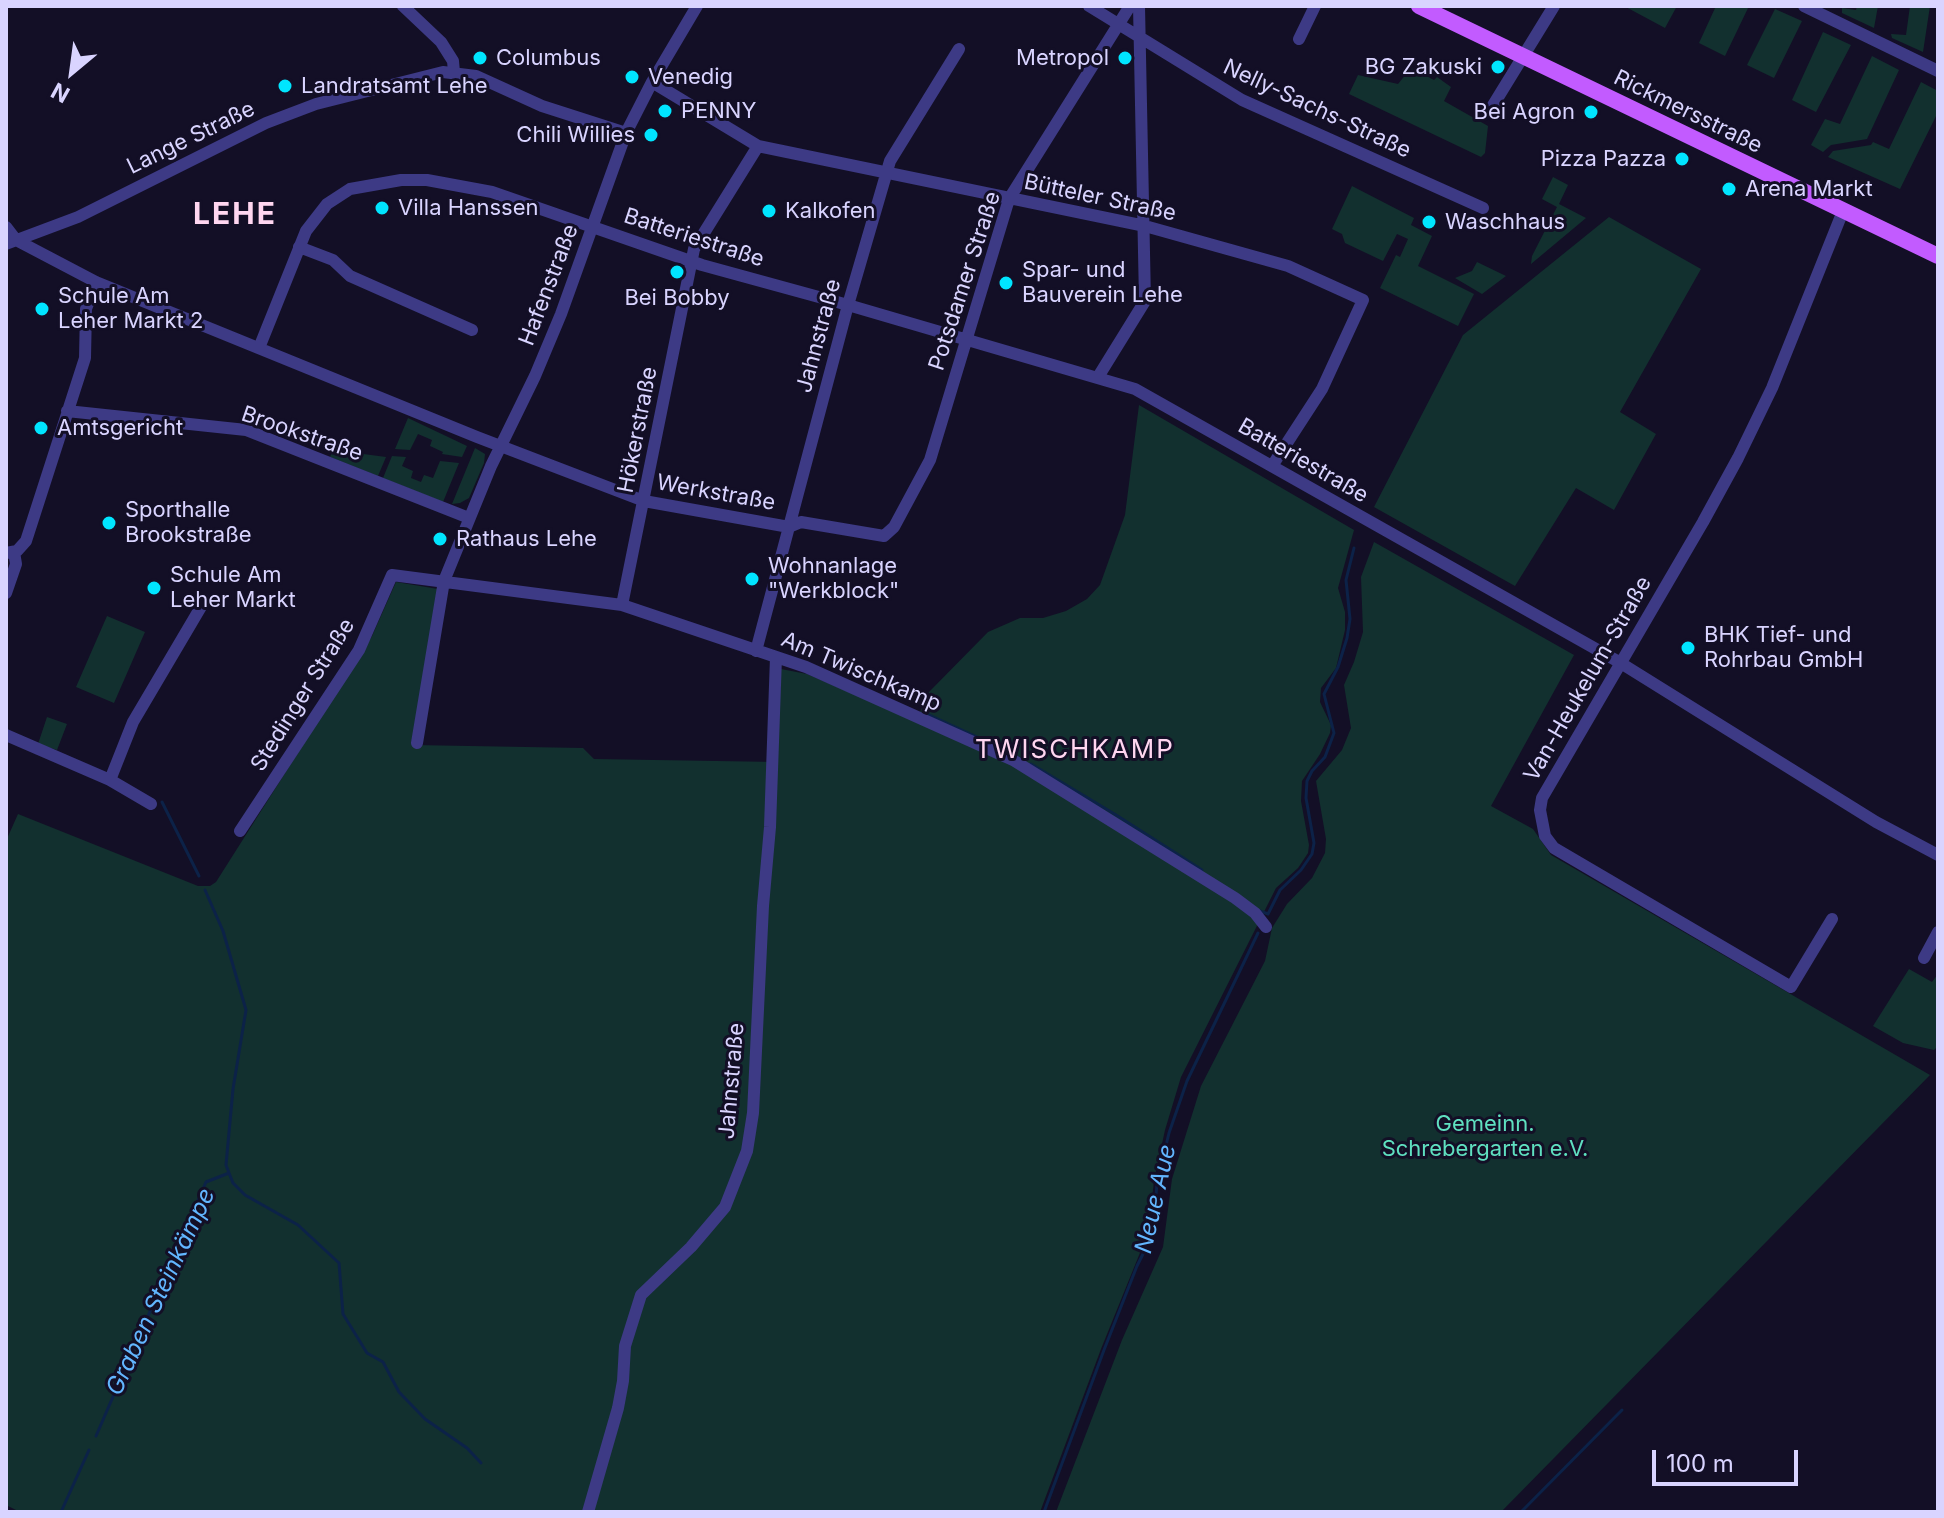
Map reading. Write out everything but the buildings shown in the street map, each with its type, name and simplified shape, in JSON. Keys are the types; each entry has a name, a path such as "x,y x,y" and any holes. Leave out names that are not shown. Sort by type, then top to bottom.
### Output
{"main road":[{"name":"Rickmersstraße","path":"1419,6 1938,256"}],"street":[{"path":"403,6 441,42 453,61 454,72"},
{"name":"Hafenstraße","path":"417,743 444,581 501,445 535,376 626,133 697,6"},
{"name":"Nelly-Sachs-Straße","path":"1089,6 1252,106 1483,208"},
{"name":"Potsdamer Straße","path":"884,536 894,527 930,460 1009,199 1130,6"},
{"path":"1098,377 1145,301 1139,6"},
{"path":"1299,39 1315,6"},
{"path":"1492,107 1554,6"},
{"path":"1804,6 1938,71"},
{"name":"Jahnstraße","path":"756,651 848,305 890,161 959,49"},
{"name":"Lange Straße","path":"11,242 78,217 253,128 295,111 454,72 476,76 542,106 626,133"},
{"name":"Bütteler Straße","path":"652,82 758,146 1145,226 1288,266 1363,300 1322,389 1272,466"},
{"name":"Hökerstraße","path":"622,605 694,249 758,146"},
{"name":"Batteriestraße","path":"259,348 306,231 327,204 350,189 401,180 427,180 492,192 691,261 1135,389 1619,662 1876,822 1938,855"},
{"name":"Van-Heukelum-Straße","path":"1832,919 1791,987 1557,850 1548,842 1541,822 1542,798 1703,522 1762,409 1843,211"},
{"path":"6,227 11,242"},
{"name":"Werkstraße","path":"11,242 96,282 644,501 789,527 801,522 884,536"},
{"path":"299,247 333,260 350,276 472,330"},
{"path":"6,593 16,564 10,553 26,541 85,358 86,309 96,282"},
{"name":"Brookstraße","path":"67,411 246,430 469,518"},
{"name":"Am Twischkamp","path":"392,575 622,605 806,667 1013,760 1224,891 1255,913 1266,927"},
{"name":"Stedinger Straße","path":"240,831 359,650 392,575"},
{"path":"110,780 133,722 205,600"},
{"name":"Jahnstraße","path":"588,1512 618,1408 625,1346 641,1295 691,1247 725,1207 747,1151 753,1113 770,827 776,657"},
{"path":"6,735 110,780 151,804"},
{"path":"1924,958 1938,932"}],"green space":[{"path":"1624,6 1677,6 1665,28"},
{"path":"1716,6 1749,6 1725,56 1699,43"},
{"path":"1857,6 1878,6 1874,28 1842,13 1842,8 1856,10"},
{"path":"1910,6 1930,6 1923,52 1892,38 1891,34 1906,35"},
{"path":"1775,9 1802,21 1774,78 1747,65"},
{"path":"1823,32 1851,45 1816,112 1792,100"},
{"path":"1872,56 1899,70 1867,139 1831,145 1823,152 1811,145 1825,119 1840,124"},
{"path":"1411,68 1434,80 1437,77 1451,87 1444,101 1488,126 1485,153 1481,157 1349,94 1358,75 1398,84"},
{"path":"1921,82 1938,91 1938,112 1900,189 1828,157 1833,151 1871,145 1873,142 1889,149"},
{"path":"1553,177 1568,185 1559,204 1586,218 1531,264 1532,256 1557,207 1542,199"},
{"path":"1352,186 1414,218 1411,225 1432,236 1418,266 1474,294 1458,326 1380,288 1396,255 1400,257 1408,239 1397,234 1383,261 1345,243 1342,234 1332,229"},
{"path":"1609,217 1701,269 1620,412 1656,434 1614,510 1576,488 1515,586 1374,507 1463,335"},
{"path":"1477,262 1506,276 1482,294 1455,278 1472,271"},
{"path":"1139,405 1354,530 1338,588 1345,612 1345,630 1336,668 1321,688 1320,702 1331,725 1330,733 1302,781 1301,801 1308,853 1298,868 1276,888 1181,1077 1154,1181 1148,1233 1040,1512 20,1512 6,1505 6,841 18,814 198,886 210,886 216,882 372,636 396,582 438,589 413,745 583,748 594,759 777,762 781,669 807,674 916,721 929,692 988,632 1020,618 1043,618 1066,611 1087,599 1100,585 1125,515"},
{"path":"408,418 467,446 462,457 442,454 430,446 432,440 418,434 410,450 395,449"},
{"path":"475,448 485,454 484,463 469,498 452,504"},
{"path":"333,450 386,457 378,476 330,457"},
{"path":"392,456 406,457 402,466 413,471 411,478 421,482 424,475 433,478 440,461 459,463 443,502 383,478"},
{"name":"Gemeinn. Schrebergarten e.V.","path":"1374,542 1574,655 1491,806 1533,829 1551,855 1930,1075 1501,1512 1056,1512 1122,1340 1163,1247 1172,1179 1201,1086 1265,961 1272,928 1287,904 1312,878 1325,853 1326,839 1316,781 1342,750 1351,728 1344,685 1363,632 1361,577"},
{"path":"107,616 145,632 114,703 76,687"},
{"path":"47,717 67,724 57,750 38,744"},
{"path":"1909,969 1932,982 1938,974 1938,1046 1934,1050 1903,1043 1873,1026"}],"waterway":[{"name":"Neue Aue","path":"1260,911 1268,914 1280,890 1301,870 1312,854 1314,843 1306,798 1307,781 1325,757 1334,733 1324,694 1338,667 1347,638 1350,619 1346,580 1354,548"},
{"path":"927,714 1014,754"},
{"path":"1031,764 1202,870"},
{"path":"162,802 199,876"},
{"path":"205,890 223,931 246,1010 233,1089 226,1165 229,1173"},
{"name":"Neue Aue","path":"1044,1512 1104,1350 1153,1234 1157,1183 1169,1133 1187,1081 1258,933"},
{"name":"Graben Steinkämpe","path":"96,1436 206,1182 229,1173 233,1183 245,1195 298,1225 339,1263 343,1314 367,1353 383,1362 399,1392 425,1419 467,1448 481,1463"},
{"path":"1521,1512 1622,1410"},
{"name":"Graben Steinkämpe","path":"61,1512 89,1450"}],"place":[{"name":"Columbus","path":"480,58"},
{"name":"Metropol","path":"1125,58"},
{"name":"BG Zakuski","path":"1498,67"},
{"name":"Venedig","path":"632,77"},
{"name":"Landratsamt Lehe","path":"285,86"},
{"name":"PENNY","path":"665,111"},
{"name":"Bei Agron","path":"1591,112"},
{"name":"Chili Willies","path":"651,135"},
{"name":"Pizza Pazza","path":"1682,159"},
{"name":"Arena Markt","path":"1729,189"},
{"name":"Villa Hanssen","path":"382,208"},
{"name":"Kalkofen","path":"769,211"},
{"name":"Waschhaus","path":"1429,222"},
{"name":"Bei Bobby","path":"677,272"},
{"name":"Spar- und Bauverein Lehe","path":"1006,283"},
{"name":"Schule Am Leher Markt 2","path":"42,309"},
{"name":"Amtsgericht","path":"41,428"},
{"name":"Sporthalle Brookstraße","path":"109,523"},
{"name":"Rathaus Lehe","path":"440,539"},
{"name":"Wohnanlage \"Werkblock\"","path":"752,579"},
{"name":"Schule Am Leher Markt","path":"154,588"},
{"name":"BHK Tief- und Rohrbau GmbH","path":"1688,648"}],"district":[{"name":"LEHE","path":"235,215"},
{"name":"TWISCHKAMP","path":"1075,750"}]}
